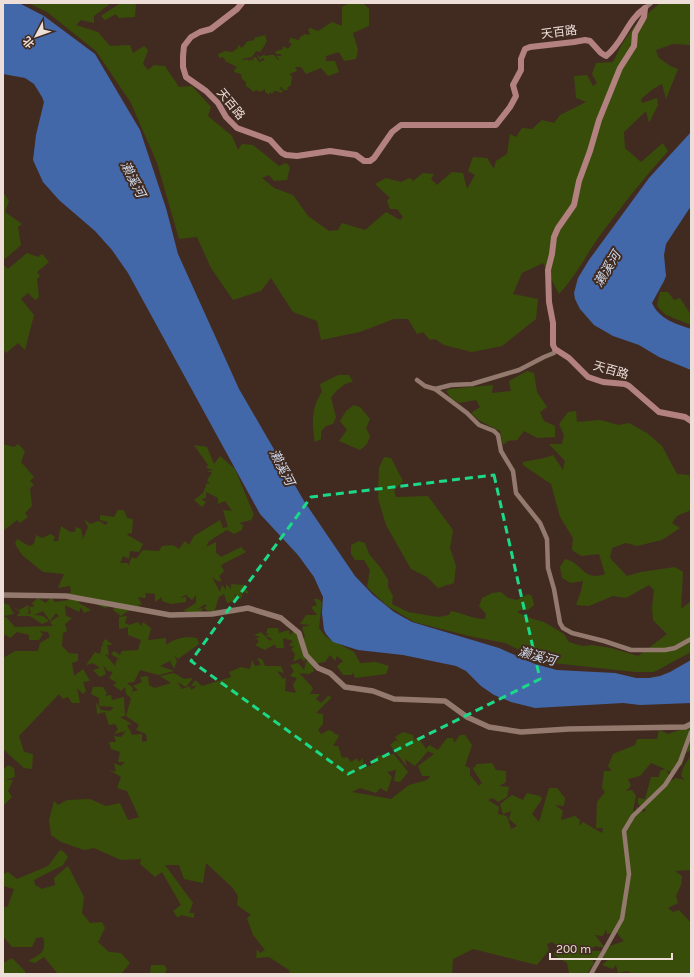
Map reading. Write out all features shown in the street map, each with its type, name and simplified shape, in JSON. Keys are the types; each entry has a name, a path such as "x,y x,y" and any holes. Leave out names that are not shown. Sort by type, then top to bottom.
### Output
{"main road":[{"name":"天百路","path":"242,3 237,9 211,29 200,32 191,37 184,46 183,67 186,77 206,91 218,103 226,117 236,128 270,140 282,153 286,155 297,156 330,151 356,155 364,161 370,161 374,158 392,132 401,125 496,125 510,107 516,96 513,85 521,70 521,59 525,49 530,47 585,40 590,41 601,53 606,56 618,44 629,25 645,8"},
{"path":"555,349 553,345 553,323 549,302 548,270 554,237 558,228 574,205 579,181 599,120 620,68 634,46 635,33 644,17 645,8"},
{"name":"天百路","path":"555,349 569,358 588,377 603,382 625,384 630,386 659,412 685,417 691,421"}],"street":[{"path":"645,8 652,3"},
{"path":"435,389 451,385 472,384 519,370 554,353 555,349"},
{"path":"417,380 425,386 435,389 467,413 479,425 494,431 498,435 500,451 512,471 516,493 540,523 547,539 548,568 554,589 560,622 563,628 572,633 631,650 665,650 675,648 691,639"},
{"path":"3,596 66,596 170,615 212,614 248,608 280,618 299,633 306,655 318,668 330,673 345,687 373,691 394,699 445,701 467,717 489,727 521,732 569,729 685,727 691,724"},
{"path":"591,974 622,919 629,874 624,831 633,816 665,784 680,762 691,732"}],"highlighted area":[{"path":"494,475 540,679 348,774 191,661 311,497"}],"green space":[{"path":"28,3 111,3 94,16 94,23 81,20 76,25 98,32 110,46 130,45 133,53 144,46 148,50 143,64 148,70 154,65 165,66 179,87 192,86 211,107 208,116 232,136 238,150 242,144 253,145 279,166 286,163 290,167 287,180 274,181 269,175 262,178 274,188 293,195 308,216 329,231 338,230 342,223 365,230 386,212 400,220 403,217 397,209 390,209 387,201 390,198 375,184 386,178 401,182 410,178 413,181 423,173 434,174 431,179 437,185 452,172 463,173 467,189 475,175 468,171 473,157 487,158 494,169 496,161 507,154 510,134 516,137 522,128 532,129 542,120 554,123 560,115 586,102 576,98 574,76 587,75 593,86 597,83 592,74 596,63 613,62 622,44 635,25 660,3 691,3 691,45 673,44 656,50 658,57 670,66 678,69 666,99 662,84 641,99 642,103 657,98 658,105 649,123 646,111 624,132 625,148 641,162 663,143 668,151 598,238 580,267 559,294 543,263 522,273 513,294 538,299 536,319 502,346 472,352 444,345 435,339 430,340 423,332 417,334 408,319 394,319 360,332 321,340 317,321 293,312 271,278 261,291 233,300 211,268 197,237 179,239 157,163 131,103 96,51 47,12"},
{"path":"120,3 136,3 135,17 119,18 116,14 105,20 101,16"},
{"path":"349,3 363,3 369,9 369,26 353,33 358,50 356,59 344,61 339,52 326,56 326,61 335,61 339,72 328,76 321,68 306,74 301,67 295,67 297,71 289,74 292,76 291,85 287,88 288,90 284,90 281,87 279,88 283,91 282,93 274,91 272,94 270,92 269,95 265,92 265,89 260,92 256,90 254,92 246,87 246,82 242,79 241,74 234,72 235,68 236,69 237,67 225,61 222,57 219,58 218,54 225,51 232,52 238,48 238,45 242,48 245,44 246,45 246,42 254,40 255,42 254,38 265,35 267,42 260,52 256,51 252,57 241,59 248,59 249,61 251,59 253,61 253,58 256,57 259,62 265,60 263,58 260,60 257,55 260,57 263,55 274,55 278,60 279,59 276,56 282,56 280,54 276,54 275,52 282,50 283,46 288,49 292,44 289,42 290,38 299,40 300,37 305,34 310,34 308,29 311,28 318,31 332,22 342,26 342,7"},
{"path":"3,192 9,201 5,212 22,224 18,227 21,245 5,259 3,258"},
{"path":"27,253 38,257 42,254 49,262 37,272 40,276 37,279 39,297 35,300 28,293 21,299 34,315 25,350 18,343 6,353 3,349 3,267 5,266 8,269"},
{"path":"660,292 668,292 674,300 680,298 691,315 691,325 666,315 657,306"},
{"path":"527,371 534,373 537,392 547,407 540,412 544,421 555,426 555,437 537,438 524,431 517,440 508,441 503,445 500,431 480,421 471,413 480,407 476,400 459,403 451,398 446,391 449,389 493,385 492,393 511,391 509,381"},
{"path":"338,375 349,375 353,382 343,385 331,398 336,417 333,424 326,426 321,431 321,439 315,442 313,416 318,398 322,392 320,384"},
{"path":"354,405 360,407 370,419 366,428 370,436 367,444 360,450 339,441 347,430 340,421 346,411"},
{"path":"576,411 577,422 600,420 619,425 629,423 647,433 662,446 677,474 689,475 691,480 691,510 677,516 672,523 680,528 662,540 637,546 626,543 612,548 610,558 627,576 641,572 675,567 683,572 681,609 691,601 691,652 654,672 635,672 544,662 505,643 469,636 414,622 386,605 367,587 370,570 364,560 355,560 351,554 351,545 359,541 365,543 369,554 380,567 388,580 388,587 393,596 392,604 408,612 438,617 449,615 451,611 485,619 486,614 479,606 482,598 492,593 501,592 508,598 517,600 528,594 532,596 534,605 528,610 520,610 517,612 544,622 564,634 569,642 582,646 592,645 611,648 638,656 667,634 653,620 652,608 654,590 649,585 626,598 613,596 589,606 576,605 583,581 571,583 562,578 560,567 565,559 576,564 587,574 592,576 605,574 599,554 581,556 572,550 573,538 560,517 551,484 523,465 523,462 553,455 563,470 565,461 549,444 562,444 564,435 559,424 568,412"},
{"path":"3,444 14,447 18,444 25,451 21,462 34,477 30,481 34,485 30,488 32,506 25,513 28,517 20,523 17,520 3,531"},
{"path":"194,445 207,447 214,464 220,456 235,469 254,515 251,520 239,523 243,525 242,530 234,534 227,530 209,541 206,547 216,542 216,553 221,557 241,547 246,552 221,565 224,571 219,576 222,581 218,581 220,583 212,577 220,592 222,585 226,590 226,584 231,589 231,584 244,585 249,594 243,592 241,599 234,594 236,600 227,603 224,594 219,597 213,615 204,608 207,606 205,604 198,609 203,608 199,615 183,611 196,603 196,595 192,600 186,595 179,598 186,597 186,602 171,604 162,601 162,597 155,602 155,594 145,593 146,598 138,597 142,605 137,604 140,606 140,611 128,611 121,616 113,610 115,605 105,608 80,597 79,603 91,610 84,613 81,607 79,612 65,605 66,616 72,618 65,624 67,631 63,633 62,646 69,653 78,654 78,661 72,663 74,676 83,669 90,681 83,682 86,691 83,694 77,688 80,703 72,703 68,697 63,699 59,694 19,736 24,752 33,754 32,769 24,768 3,749 3,658 15,651 38,651 40,643 50,637 48,632 39,631 43,634 39,640 29,640 29,635 17,632 10,638 5,634 3,639 3,617 6,617 15,627 53,626 50,622 59,616 56,613 50,621 43,611 34,615 43,616 49,621 42,624 30,616 17,616 20,612 13,607 19,610 28,605 29,612 27,614 31,613 29,607 34,607 32,603 38,598 46,603 51,597 55,602 69,600 64,596 71,592 70,586 58,588 64,574 43,572 22,555 15,544 17,539 29,546 34,544 36,535 42,538 51,534 55,537 53,541 58,541 61,526 70,532 75,532 76,527 81,529 83,539 88,527 84,519 90,524 99,521 106,525 108,522 100,520 100,515 114,517 118,510 124,510 127,518 133,519 132,533 126,534 143,544 139,552 130,551 129,559 123,556 120,563 128,563 128,566 132,557 136,559 143,550 159,551 162,546 173,545 179,549 185,541 189,545 194,536 220,520 223,528 228,527 223,510 232,511 225,501 218,504 218,498 206,492 206,498 201,499 206,502 202,507 194,500 203,493 207,483 210,484 207,480 212,473 207,471 214,470 206,468 208,465"},
{"path":"384,457 391,458 403,481 394,490 396,497 428,496 453,530 450,548 456,566 454,583 438,588 427,577 411,569 386,525 378,498 379,468"},
{"path":"314,599 318,599 322,602 319,628 326,637 354,652 360,663 376,662 389,666 386,674 355,678 353,672 352,675 343,675 337,666 343,661 337,656 335,661 330,655 325,662 313,664 314,671 309,674 299,673 313,688 310,694 320,694 316,699 321,703 328,696 332,697 316,713 323,714 323,724 318,730 321,734 329,730 334,732 334,735 335,733 339,736 333,746 338,746 342,758 347,757 351,762 357,758 359,762 363,758 364,768 374,764 377,756 394,754 408,772 400,782 394,781 396,770 387,772 392,777 387,792 380,788 376,793 360,788 352,792 391,799 409,785 427,780 430,776 422,776 418,766 434,754 428,751 415,766 405,759 407,767 390,745 396,740 400,744 395,737 403,732 413,735 414,740 418,737 426,749 429,745 438,750 447,738 453,738 454,743 460,735 465,735 472,745 465,766 470,768 470,775 479,786 482,783 473,769 477,764 492,763 496,770 506,771 506,782 499,786 509,787 507,797 498,802 493,798 488,800 499,807 498,814 507,816 511,829 517,826 509,819 511,811 503,814 500,804 512,795 523,800 527,793 540,796 542,799 532,814 539,822 549,788 557,788 565,798 564,806 555,805 563,811 561,820 575,816 580,820 579,826 583,822 602,833 603,828 596,828 597,802 605,792 602,788 604,771 612,771 608,766 613,754 635,745 637,739 657,739 659,730 668,734 691,726 691,733 687,738 691,739 691,750 686,753 682,766 674,766 673,773 666,770 670,776 668,782 676,778 685,780 681,776 683,768 691,755 691,870 675,871 682,876 681,885 676,896 678,903 668,908 673,912 679,910 691,923 691,974 631,974 628,971 618,973 616,965 613,969 602,965 609,959 602,957 607,947 624,941 616,932 607,934 606,929 603,936 595,935 605,948 595,946 588,951 603,951 597,959 592,959 594,963 587,974 569,973 567,963 554,955 556,948 560,948 552,942 547,944 549,950 537,965 473,949 453,959 452,974 290,974 289,970 269,957 256,958 257,949 260,953 265,950 253,935 247,918 251,915 237,905 238,896 232,887 206,863 203,883 184,879 179,865 165,865 193,903 189,913 194,913 194,918 181,915 178,918 173,911 181,905 162,872 155,877 140,864 141,859 121,860 94,848 84,850 61,842 51,835 49,820 54,801 58,805 67,800 90,799 106,806 120,803 128,820 139,817 127,791 117,788 121,777 109,770 116,772 114,763 121,766 125,762 118,762 120,752 111,749 109,742 116,742 114,736 121,737 126,731 114,734 118,729 115,724 109,725 105,712 97,714 96,702 101,710 110,711 114,707 99,706 99,698 91,694 93,687 103,687 107,693 105,696 111,695 112,700 124,697 125,716 120,717 132,724 127,725 132,735 142,734 142,742 147,741 146,734 136,730 139,725 126,716 131,698 126,694 125,687 121,691 113,685 117,683 109,678 113,672 108,671 103,665 106,674 100,677 93,670 100,668 93,663 86,665 95,652 100,654 102,645 105,646 102,644 105,639 113,645 107,645 109,655 105,654 115,666 117,659 122,661 111,654 114,651 120,655 122,651 138,650 141,640 128,635 128,627 119,629 119,617 127,616 125,623 129,625 138,622 141,626 143,622 151,628 148,640 166,638 166,645 177,639 193,637 197,638 199,644 178,659 174,655 177,661 174,669 170,661 160,666 174,671 159,675 140,670 134,682 127,683 133,688 132,692 138,690 133,686 142,682 140,677 148,676 149,685 155,688 171,683 160,676 174,673 184,679 193,678 186,687 177,682 182,689 190,686 191,690 197,686 191,686 195,680 202,686 231,677 229,672 241,667 250,669 252,660 255,666 261,665 257,658 262,659 265,666 281,666 284,673 277,671 283,679 286,677 285,691 296,693 293,685 297,678 290,676 294,671 290,665 298,663 304,670 306,662 311,659 307,656 304,662 301,658 293,662 295,654 291,649 294,647 289,645 293,641 283,638 284,648 276,648 275,644 265,650 255,645 259,642 256,638 260,637 254,635 261,632 270,641 272,639 265,635 270,634 266,633 268,628 278,628 279,633 289,630 290,635 295,630 300,643 305,637 302,627 310,625 300,624 306,615 317,615 311,607 317,605","holes":["651,763 665,769 660,771 659,777 651,777 645,799 638,798 638,804 646,810 644,812 637,807 635,812 633,810 636,796 632,790 626,791 631,786 628,779 640,776"]},
{"path":"3,603 9,605 14,614 3,616"},
{"path":"8,765 14,768 15,777 5,780 13,780 8,791 12,797 3,806 3,770"},
{"path":"60,850 68,857 63,865 34,880 35,885 42,889 55,885 54,878 68,866 84,897 82,913 90,923 102,922 105,928 98,942 109,952 121,953 130,963 121,974 58,974 44,957 35,963 28,961 42,952 44,946 43,937 36,938 32,947 12,947 3,936 3,908 8,906 14,889 3,886 3,874 8,872 17,879 48,866"},
{"path":"12,958 25,971 25,974 3,974 3,963"},
{"path":"151,965 164,965 167,969 164,974 134,974 150,973"}],"water":[{"name":"濑溪河","path":"3,3 19,3 44,16 95,54 140,130 166,208 178,254 239,389 304,501 355,576 373,595 394,612 412,622 499,648 535,664 557,670 615,673 636,678 649,678 670,672 691,660 691,703 640,705 623,703 535,708 511,702 494,695 481,686 466,671 456,666 403,655 358,650 333,642 324,630 322,613 323,597 314,577 298,555 260,514 128,273 112,250 95,231 59,200 43,182 33,160 36,135 44,102 34,84 25,78 3,74"},
{"name":"濑溪河","path":"691,132 691,206 666,244 664,255 666,276 652,303 655,309 663,317 691,329 691,370 659,357 639,345 613,336 594,325 580,309 574,293 578,278 589,260 649,178"}]}
